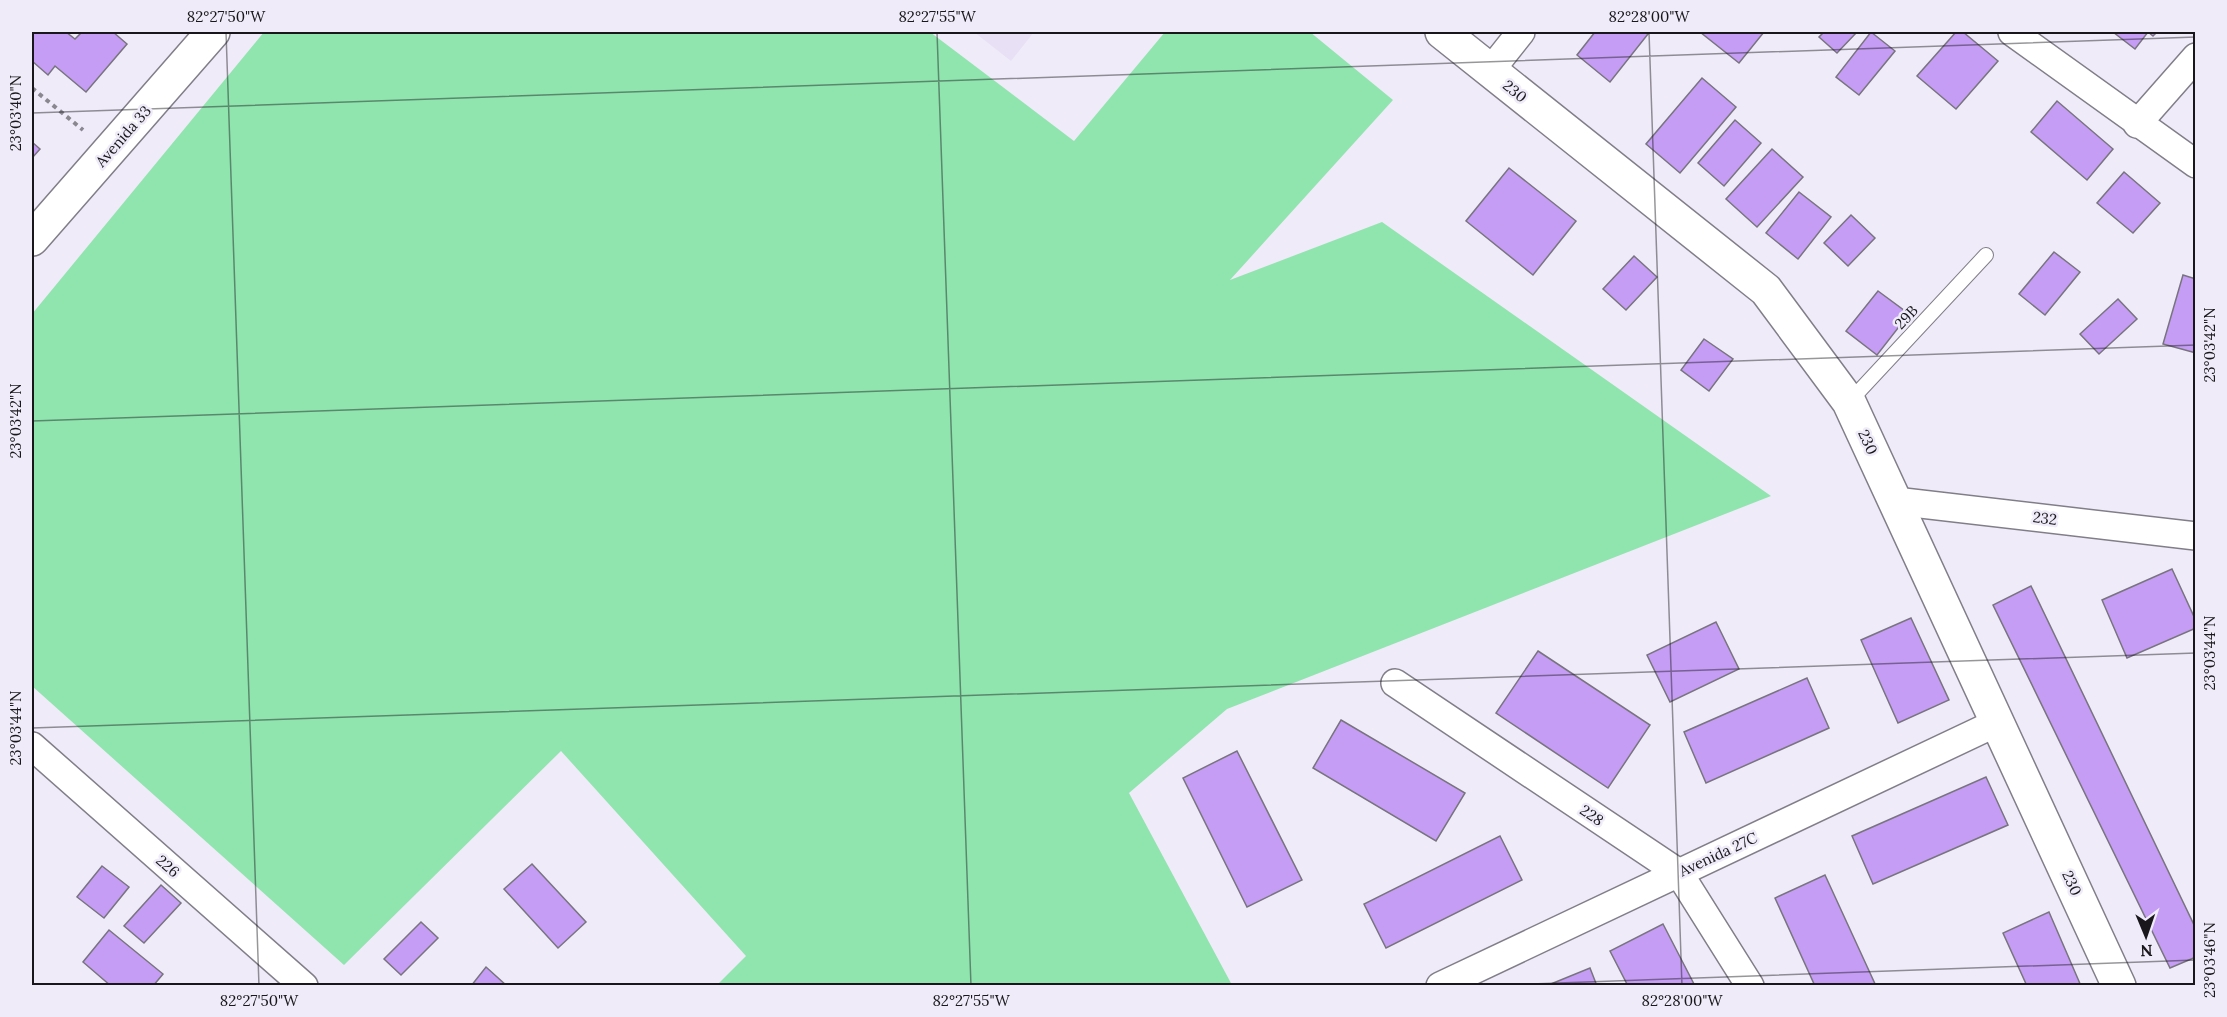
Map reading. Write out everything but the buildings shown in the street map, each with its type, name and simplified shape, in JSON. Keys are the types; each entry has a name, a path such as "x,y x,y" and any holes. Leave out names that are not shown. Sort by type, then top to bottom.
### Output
{"street":[{"name":"Avenida 33","path":"32,239 213,32"},
{"name":"230","path":"1442,32 1766,291 1850,402 2119,986"},
{"path":"1490,71 1521,32"},
{"path":"2013,32 2137,124 2196,164"},
{"path":"2137,124 2196,57"},
{"name":"232","path":"1895,501 2196,536"},
{"name":"228","path":"1395,683 1679,873 1750,986"},
{"name":"Avenida 27C","path":"1440,986 1996,723"},
{"name":"226","path":"32,746 304,986"}],"lane":[{"name":"29B","path":"1850,402 1986,255"}],"path":[{"path":"32,88 110,152"}],"shaded area":[{"path":"974,32 1034,32 1011,61"}],"green space":[{"path":"264,32 930,32 1074,141 1165,32 1310,32 1393,100 1230,280 1382,222 1771,496 1227,709 1129,793 1232,985 717,985 746,956 561,751 344,965 32,686 32,314"}]}
